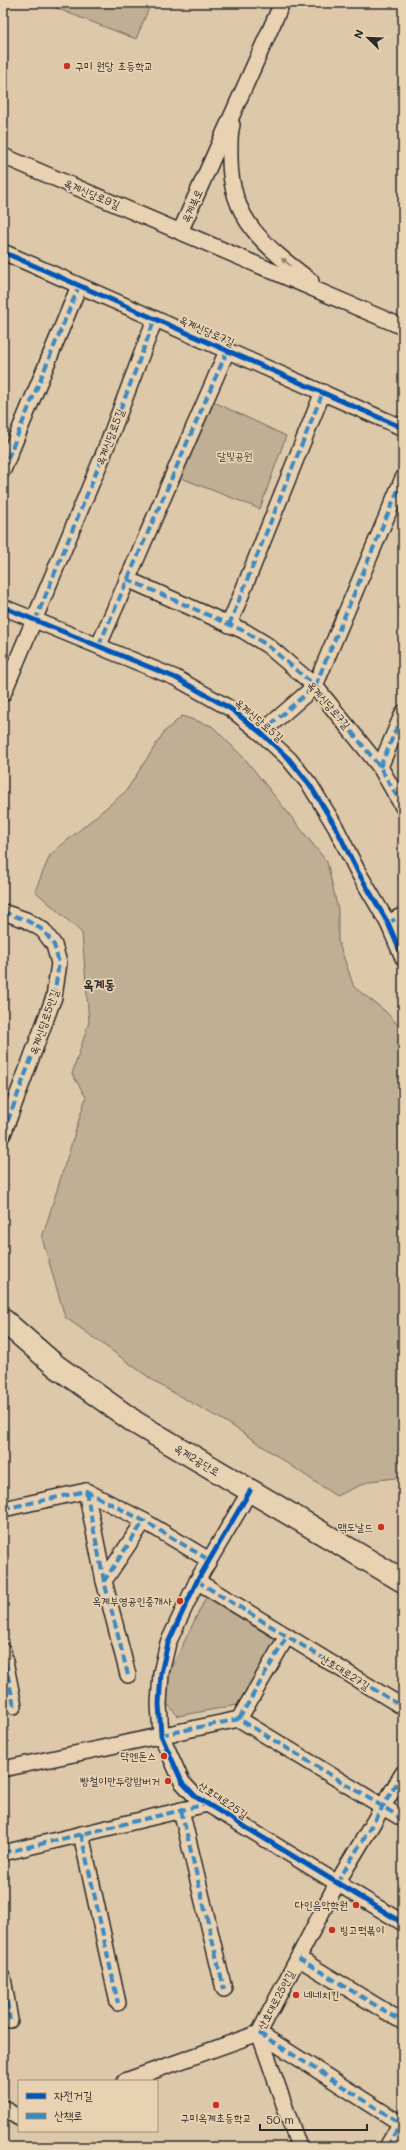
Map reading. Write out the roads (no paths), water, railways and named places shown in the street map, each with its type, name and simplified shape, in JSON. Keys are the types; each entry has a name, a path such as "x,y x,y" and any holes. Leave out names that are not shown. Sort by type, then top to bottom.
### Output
{"main road":[{"name":"옥계2공단로","path":"3,1320 56,1366 102,1400 246,1496 403,1596"},
{"name":"옥계2공단로","path":"3,1336 26,1357 102,1415 160,1452 246,1496 403,1581"}],"street":[{"name":"옥계북로","path":"282,3 180,232 403,327"},
{"path":"239,99 230,133 230,169 238,205 258,238 271,251 328,295"},
{"name":"옥계신당로9길","path":"3,156 180,232"},
{"name":"옥계신당로7길","path":"3,252 403,428"},
{"path":"3,470 79,286"},
{"name":"옥계신당로5길","path":"35,621 102,458 155,319"},
{"path":"99,645 227,351"},
{"path":"229,625 323,392"},
{"name":"옥계신당로5길","path":"261,733 315,686 403,478"},
{"name":"옥계신당로7길","path":"127,579 229,625 267,645 315,686 380,767 403,807"},
{"name":"옥계신당로5길","path":"3,607 35,621 99,645 176,678 230,709 261,733 289,759 310,785 335,826 358,872 388,923 403,958"},
{"path":"3,694 35,621"},
{"path":"380,767 403,713"},
{"name":"옥계신당로5안길","path":"3,912 26,920 43,930 54,945 59,963 54,997 3,1134"},
{"path":"388,923 403,915"},
{"path":"86,1491 104,1581 128,1675"},
{"path":"3,1509 86,1491 144,1521 209,1560"},
{"name":"산호대로25길","path":"246,1496 197,1581 168,1643 161,1673 158,1704 161,1735 182,1782 196,1797 403,1923"},
{"path":"104,1581 144,1521"},
{"name":"산호대로27길","path":"197,1581 403,1707"},
{"path":"239,1719 287,1636"},
{"path":"3,1651 14,1706"},
{"path":"3,1769 239,1719 403,1819"},
{"path":"337,1883 403,1773"},
{"path":"3,1853 207,1804"},
{"path":"181,1810 224,1989"},
{"path":"81,1834 118,2002"},
{"name":"산호대로25안길","path":"128,2080 259,2033 337,1883"},
{"path":"298,1958 403,2022"},
{"path":"3,1978 10,2020"},
{"path":"259,2033 402,2121 387,2147"},
{"path":"259,2033 298,2147"},
{"path":"3,2108 18,2117"}],"place":[{"name":"구미 원당 초등학교","path":"67,66"},
{"name":"맥도날드","path":"381,1527"},
{"name":"옥계부영공인중개사","path":"180,1601"},
{"name":"닥엔돈스","path":"164,1756"},
{"name":"빵철이만두랑밥버거","path":"168,1781"},
{"name":"다인음악학원","path":"356,1905"},
{"name":"빙고떡볶이","path":"332,1930"},
{"name":"네네치킨","path":"296,1995"},
{"name":"구미옥계초등학교","path":"216,2105"}],"district":[{"name":"옥계동","path":"99,984"}],"park label":[{"name":"달빛공원","path":"235,456"}]}
